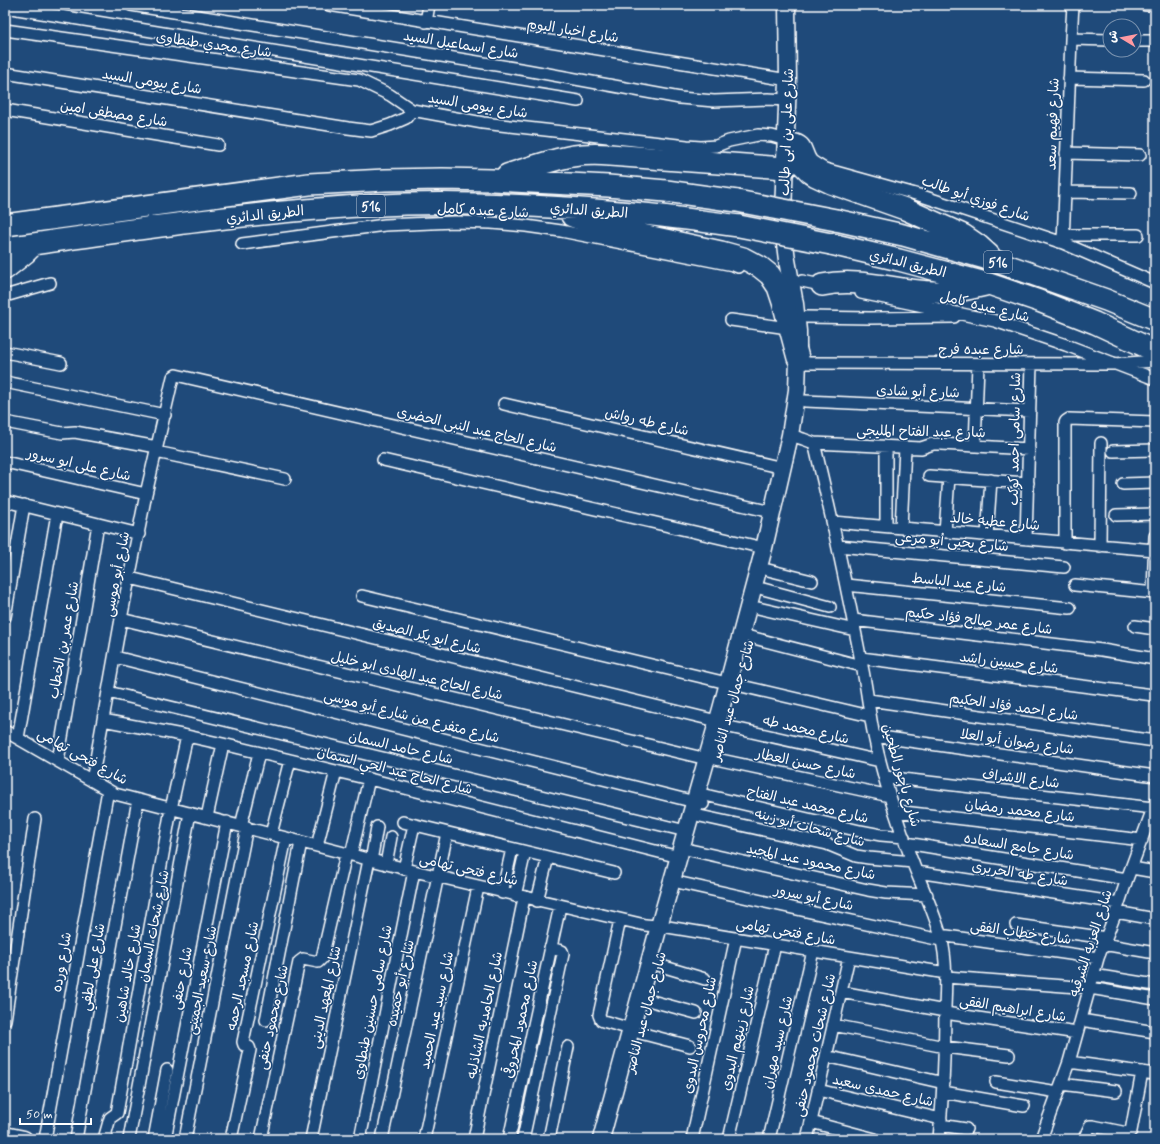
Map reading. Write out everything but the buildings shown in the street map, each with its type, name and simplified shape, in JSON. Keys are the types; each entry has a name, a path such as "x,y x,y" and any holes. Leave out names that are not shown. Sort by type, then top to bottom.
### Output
{"highway":[{"path":"492,180 552,161 592,154 610,155 791,150 810,172 827,182 905,210 963,235 979,246 995,261"},
{"name":"الطريق الدائري","path":"5,225 309,184 442,179 608,186 666,191 737,201 836,220 903,235 995,261 1106,300 1155,320"},
{"name":"الطريق الدائري","path":"5,248 195,222 310,209 407,204 490,204 644,214 739,226 831,244 899,260 989,284 1039,301 1095,323 1155,350"},
{"path":"553,207 579,220 596,225 721,252 743,258 760,267 770,275 778,287 801,364"},
{"path":"5,269 34,244"},
{"path":"812,283 848,282 932,292 967,290 989,284"}],"street":[{"name":"شارع اسماعيل السيد","path":"131,5 526,70 680,98 714,101 768,99 787,100"},
{"name":"شارع اخبار اليوم","path":"329,5 788,80"},
{"path":"426,22 429,5"},
{"name":"شارع على بن ابى طالب","path":"787,5 787,100 791,150"},
{"name":"شارع على بن ابى طالب","path":"791,257 784,236 783,213 798,96 797,5"},
{"name":"شارع فهيم سعد","path":"1063,239 1073,5"},
{"path":"1145,5 1153,5"},
{"path":"5,7 578,101"},
{"name":"شارع مجدي طنطاوى","path":"5,30 359,80 390,95 412,110"},
{"path":"1071,39 1102,40"},
{"path":"1142,41 1155,41"},
{"name":"شارع بيومى السيد","path":"5,73 371,131 406,118 412,110 483,123 687,146 716,146 729,141 758,135 772,136 791,150"},
{"path":"1069,78 1144,80"},
{"name":"شارع مصطفى امين","path":"5,110 218,145"},
{"name":"شارع فوزي أبو طالب","path":"791,150 804,144 812,161 825,169 920,195 1063,239 1155,283"},
{"path":"1066,153 1140,155"},
{"path":"1065,192 1131,193"},
{"name":"شارع عبده كامل","path":"242,244 385,225 455,222 491,223 561,230 732,265 747,271 769,286 776,294 801,364"},
{"path":"1063,239 1138,235"},
{"name":"شارع جمال عبد الناصر","path":"732,684 750,637 768,570 794,436 806,304 812,283 791,257"},
{"name":"شارع جمال عبد الناصر","path":"601,1139 620,1087 663,926 700,804 732,684 783,468 804,401 791,257"},
{"path":"5,296 50,283"},
{"name":"شارع عبده كامل","path":"812,283 974,316 1026,331 1155,379"},
{"path":"806,317 862,318 974,316"},
{"path":"731,320 788,328"},
{"path":"5,352 61,363"},
{"name":"شارع عبده فرج","path":"801,364 1114,364 1155,361"},
{"path":"975,446 978,364"},
{"name":"شارع سامى احمد كوكب","path":"1026,539 1031,364"},
{"name":"شارع أبو موسى","path":"92,781 146,494 173,377 176,375"},
{"name":"شارع الحاج عبد النبى الحضرى","path":"176,375 772,512"},
{"path":"5,382 165,415"},
{"name":"شارع أبو شادى","path":"804,401 1030,411"},
{"name":"شارع طه رواش","path":"504,404 783,468"},
{"path":"1065,543 1066,420 1155,422"},
{"path":"5,422 62,432 75,432 285,479"},
{"path":"794,436 814,443"},
{"name":"شارع عبد الفتاح المليجى","path":"814,443 905,448 921,448 934,444 941,444 1029,449"},
{"name":"شارع باجور الطحين","path":"814,443 838,546 880,761 905,840 927,895 941,937 946,975 944,1088 939,1139"},
{"path":"1100,546 1101,443"},
{"path":"886,447 886,526"},
{"path":"901,528 905,448"},
{"path":"1113,451 1155,450"},
{"path":"383,460 764,548"},
{"name":"شارع على ابو سرور","path":"5,462 146,494"},
{"path":"929,476 1028,483"},
{"path":"944,532 949,477"},
{"path":"987,536 991,480"},
{"path":"1123,484 1155,483"},
{"path":"5,501 139,534"},
{"path":"5,617 24,505"},
{"path":"18,738 57,514"},
{"path":"1116,515 1155,514"},
{"name":"شارع عطيه خالد","path":"833,522 1155,550"},
{"name":"شارع عمر بن الخطاب","path":"58,760 98,524"},
{"path":"1075,585 1154,593 1155,536"},
{"name":"شارع يحيى أبو مرعى","path":"838,546 1064,567"},
{"path":"768,570 812,581"},
{"name":"شارع ابو بكر الصديق","path":"130,578 721,724"},
{"name":"شارع عبد الباسط","path":"846,585 1070,608"},
{"path":"763,590 830,607"},
{"path":"362,596 870,716"},
{"name":"شارع عمر صالح فؤاد حكيم","path":"758,608 854,625 1102,650 1155,659"},
{"name":"شارع الحاج عبد الهادى ابو خليل","path":"122,619 711,759"},
{"path":"1135,626 1155,629"},
{"name":"شارع حسين راشد","path":"750,637 861,662 1153,695"},
{"name":"شارع متفرع من شارع أبو موسى","path":"115,657 700,804"},
{"name":"شارع حامد السمان","path":"108,692 686,830"},
{"name":"شارع احمد فؤاد الحكيم","path":"869,700 1155,741"},
{"name":"شارع الحاج عبد الحي السمان","path":"103,720 223,744 684,853"},
{"name":"شارع محمد طه","path":"721,724 880,761"},
{"name":"شارع فتحى تهامى","path":"5,730 115,794 502,893 645,925 663,926 736,938 946,975 1090,988 1155,999"},
{"name":"شارع خالد شاهين","path":"104,1139 110,1118 117,1113 171,808 187,736"},
{"name":"شارع رضوان أبو العلا","path":"874,736 1155,776"},
{"path":"207,817 223,744"},
{"name":"شارع سعيد الجمينى","path":"184,1139 259,753"},
{"name":"شارع حسن العطار","path":"711,759 890,796"},
{"path":"271,834 290,760"},
{"path":"317,846 336,771"},
{"name":"شارع الاشراف","path":"885,777 1154,805"},
{"path":"349,854 369,779"},
{"name":"شارع ورده","path":"45,1139 108,790"},
{"name":"شارع على لطفي","path":"76,1139 138,800"},
{"name":"شارع جمال عبد الناصر","path":"635,1031 648,1000 658,965 663,926 681,883 686,830 700,804"},
{"name":"شارع محمد عبد الفتاح","path":"700,804 905,840"},
{"name":"شارع شحات أبو زينه","path":"700,804 827,844 856,856 915,867"},
{"name":"شارع العزبه الشرقيه","path":"1042,1139 1069,1062 1098,958 1118,908 1154,805"},
{"name":"شارع محمد رمضان","path":"895,811 1142,840"},
{"name":"شارع شحات السمان","path":"129,1139 190,813"},
{"path":"5,1020 35,819"},
{"name":"شارع حنفى","path":"165,1139 227,822"},
{"name":"شارع سامى حسنين طنطاوى","path":"360,1139 409,870 409,824 447,833"},
{"name":"شارع المعهد الدينى","path":"311,1139 377,827"},
{"path":"447,833 614,873"},
{"name":"شارع أبو حميده","path":"382,1139 447,833"},
{"path":"386,864 392,837"},
{"name":"شارع مسجد الرحمه","path":"230,1139 250,1050 249,1047 244,1045 243,1042 286,838"},
{"name":"شارع جامع السعاده","path":"905,840 1127,879"},
{"path":"266,1020 301,842"},
{"path":"502,893 512,849"},
{"name":"شارع الحامديه الشاذليه","path":"474,1139 520,897 525,852"},
{"name":"شارع محمود عبد المجيد","path":"684,853 868,890 886,893 927,895"},
{"name":"شارع محمود حنفى","path":"261,1139 299,962 303,959 318,962 322,958 349,854"},
{"path":"537,901 548,857"},
{"name":"شارع طه الحريرى","path":"915,867 1118,908 1155,919"},
{"path":"1132,868 1155,872"},
{"name":"شارع أبو سرور","path":"681,883 808,912 941,937"},
{"name":"شارع سيد عبد الحميد","path":"424,1139 478,887"},
{"name":"شارع محمود المحروقى","path":"509,1139 560,906"},
{"path":"620,920 600,1015 601,1020 690,1046"},
{"path":"1016,926 1105,941 1155,953"},
{"name":"شارع خطاب الفقى","path":"941,937 1098,958"},
{"name":"شارع محروس البدوى","path":"692,1139 736,938"},
{"name":"شارع زينهم البدوى","path":"729,1139 775,945"},
{"path":"523,1139 563,954 562,951 550,948"},
{"name":"شارع سيد مهران","path":"769,1139 813,951"},
{"name":"شارع شحات محمود حنفى","path":"807,1139 849,957"},
{"path":"658,965 705,979"},
{"path":"1093,975 1155,985"},
{"name":"شارع ابراهيم الفقى","path":"841,992 945,1012 1077,1033"},
{"path":"648,1000 696,1013"},
{"path":"1081,1020 1155,1032"},
{"path":"833,1025 945,1048 1009,1055"},
{"path":"549,1139 568,1047"},
{"path":"826,1056 944,1088 1024,1106"},
{"path":"1069,1062 1155,1074"},
{"path":"154,1139 167,1070"},
{"path":"1084,1139 1090,1126 1127,1133 1131,1131 1142,1072"},
{"path":"996,1082 1116,1091"},
{"name":"شارع جمال عبد الناصر","path":"612,1139 620,1087"},
{"name":"شارع حمدى سعيد","path":"818,1090 966,1129"},
{"path":"811,1122 875,1139"},
{"path":"5,1135 24,1139"}]}
